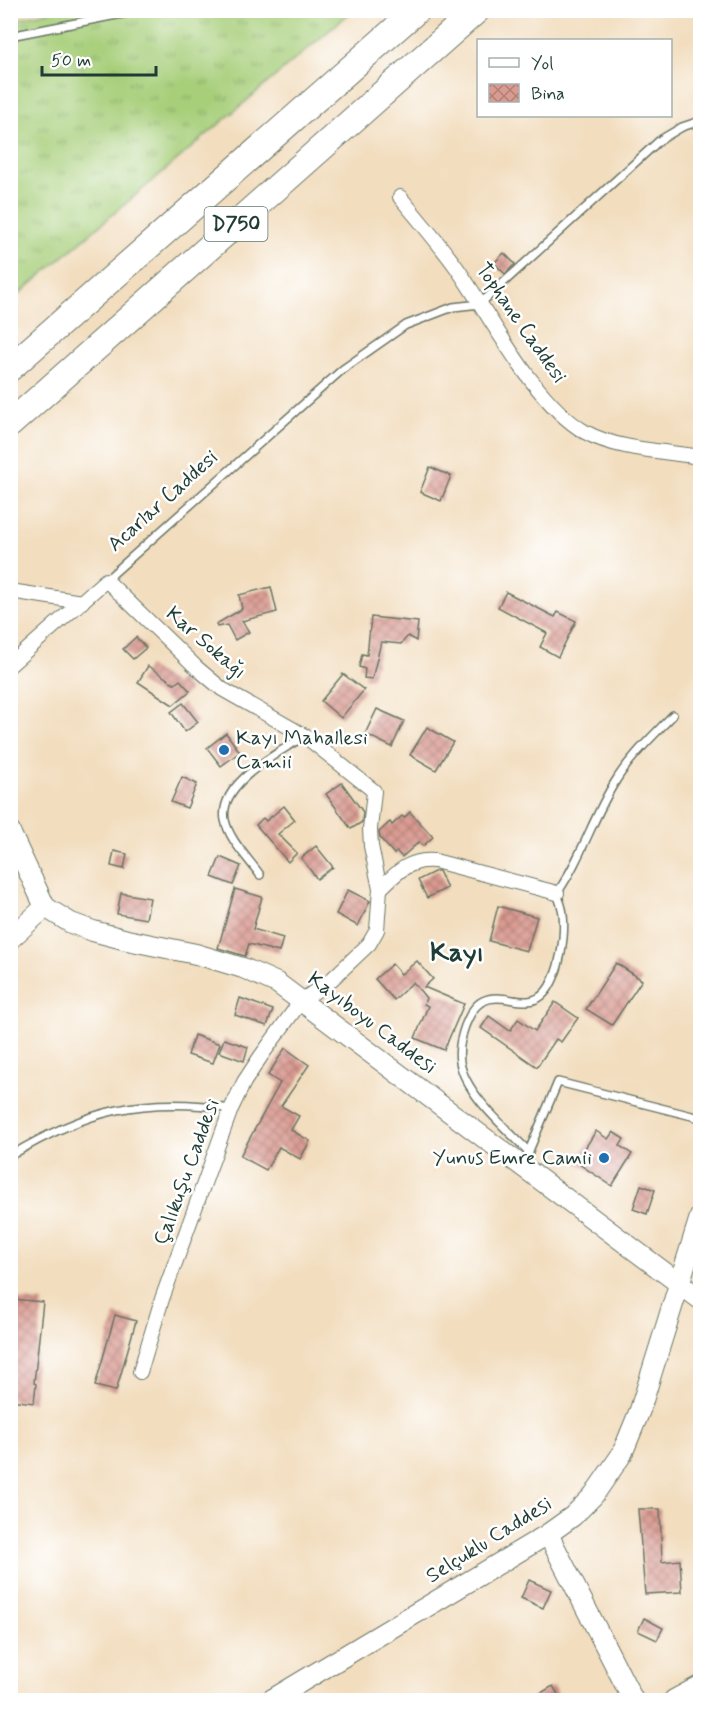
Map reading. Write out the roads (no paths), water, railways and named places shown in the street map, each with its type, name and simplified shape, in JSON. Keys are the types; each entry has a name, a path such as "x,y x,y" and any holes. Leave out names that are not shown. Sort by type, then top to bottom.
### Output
{"highway":[{"name":"D750","path":"10,368 415,12"},
{"name":"D750","path":"10,424 470,17"}],"street":[{"name":"Tophane Caddesi","path":"400,197 454,264 531,379 558,411 585,432 614,443 700,457"},
{"name":"Acarlar Caddesi","path":"10,665 106,580"},
{"name":"Kar Sokağı","path":"106,580 197,668 222,689 305,736 374,791"},
{"path":"10,591 82,602"},
{"name":"Çalıkuşu Caddesi","path":"140,1372 162,1299 231,1109 244,1082 301,1001 330,981 369,944 377,930 380,889 371,846 370,829 374,791"},
{"path":"10,832 45,907 10,939"},
{"path":"380,889 399,870 424,860 557,893"},
{"name":"Kayıboyu Caddesi","path":"45,907 71,923 93,931 196,954 243,968 278,983 526,1159 700,1299"},
{"name":"Selçuklu Caddesi","path":"271,1701 548,1534 573,1516 593,1496 622,1454 640,1410 700,1217"},
{"path":"548,1534 633,1701"},
{"path":"674,1701 700,1687"}],"lane":[{"path":"10,36 142,10"},
{"path":"480,303 655,144 671,133 700,121"},
{"name":"Acarlar Caddesi","path":"106,580 343,369 406,325 453,307 480,303"},
{"path":"673,715 628,762 614,782 568,878 557,893 563,915 563,936 554,980 545,993 530,1002 496,998 484,1001 473,1009 460,1039 460,1062 466,1080 526,1159 558,1082 700,1118"},
{"path":"260,875 230,832 225,819 226,803 233,790 248,774 305,736"},
{"path":"10,1156 45,1135 100,1113 143,1106 177,1104 231,1109"}],"place":[{"name":"Kayı Mahallesi Camii","path":"224,750"},
{"name":"Yunus Emre Camii","path":"604,1158"}],"district":[{"name":"Kayı","path":"457,953"}]}
